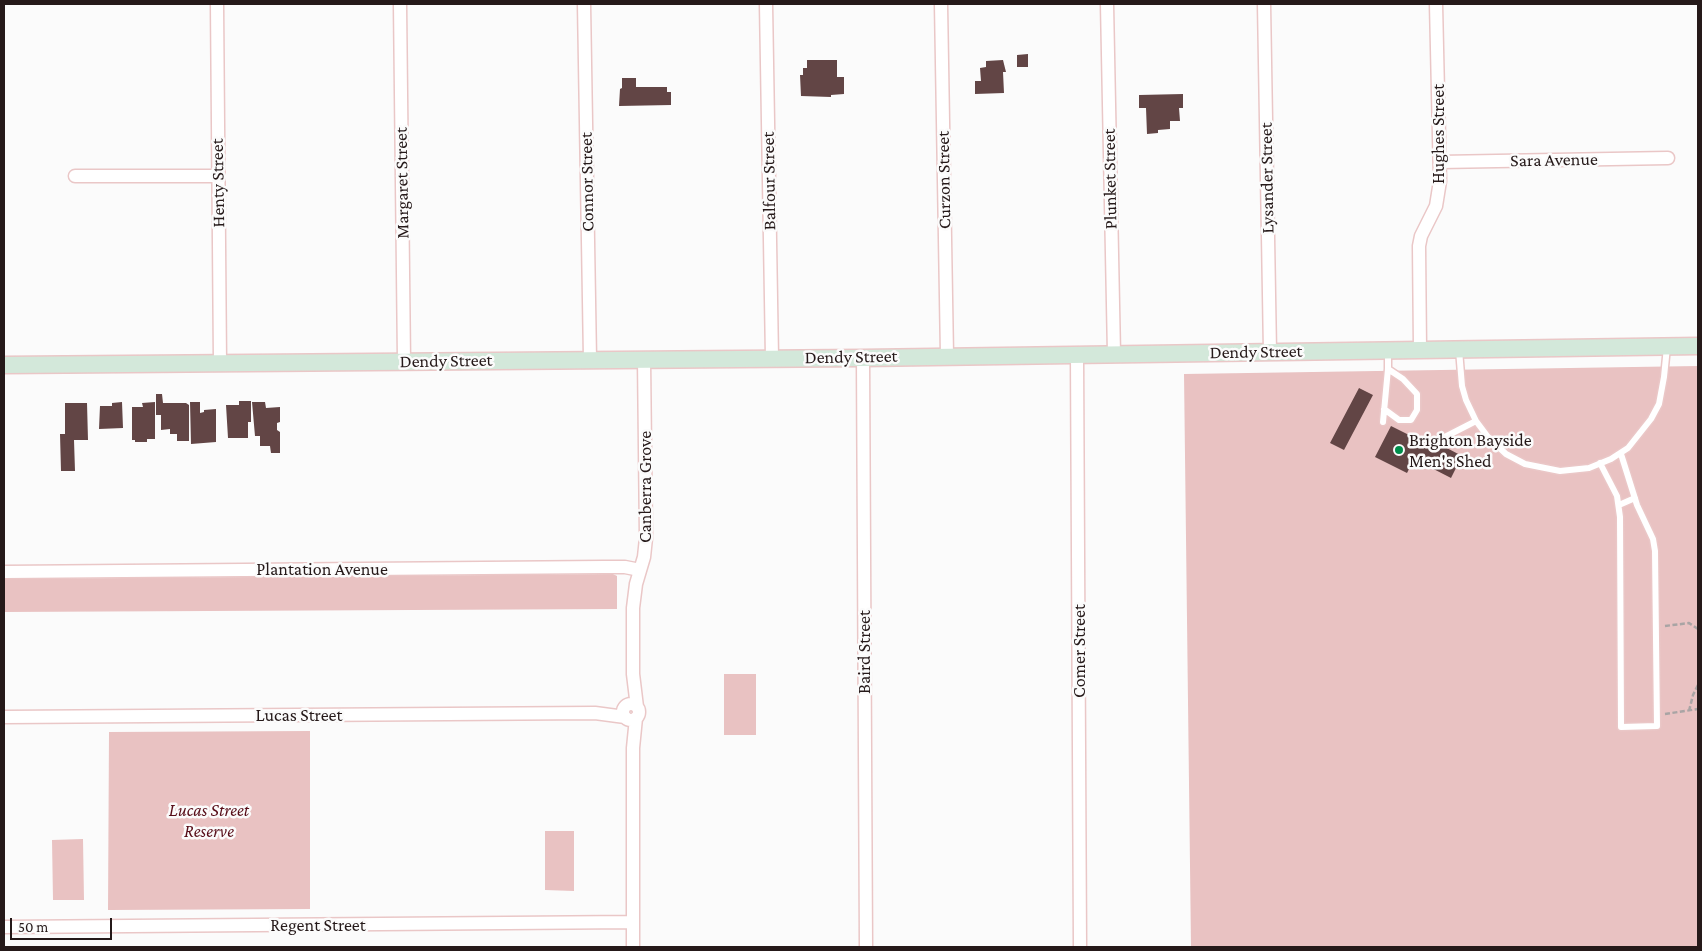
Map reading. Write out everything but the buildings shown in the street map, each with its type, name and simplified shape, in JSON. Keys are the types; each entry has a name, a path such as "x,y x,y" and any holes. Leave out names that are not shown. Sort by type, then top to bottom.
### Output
{"street":[{"name":"Henty Street","path":"217,4 220,363"},
{"name":"Margaret Street","path":"400,4 404,362"},
{"name":"Connor Street","path":"584,4 590,359"},
{"name":"Balfour Street","path":"766,4 772,358"},
{"name":"Curzon Street","path":"941,4 947,356"},
{"name":"Plunket Street","path":"1107,4 1114,354"},
{"name":"Lysander Street","path":"1264,4 1270,352"},
{"name":"Hughes Street","path":"1420,349 1419,246 1421,236 1436,206 1440,181 1436,4"},
{"name":"Sara Avenue","path":"1440,162 1668,158"},
{"path":"75,176 218,176"},
{"name":"Dendy Street","path":"4,365 863,358 1698,346"},
{"name":"Comer Street","path":"1077,355 1080,947"},
{"name":"Baird Street","path":"863,358 866,947"},
{"name":"Canberra Grove","path":"633,947 633,748 629,712 633,674 634,594 646,548 644,359"},
{"name":"Plantation Avenue","path":"4,572 603,567 625,567 640,570"},
{"name":"Lucas Street","path":"4,717 629,712"},
{"name":"Regent Street","path":"4,927 633,922"}],"lane":[{"path":"1459,349 1462,386 1466,400 1476,421 1497,447 1525,464 1560,471 1578,470 1621,454 1640,434 1659,404 1667,346"},
{"path":"1383,422 1388,350"},
{"path":"1384,409 1399,420 1410,420 1417,410 1417,394 1404,379 1388,369"},
{"path":"1435,442 1476,421"},
{"path":"1600,463 1617,496 1619,505 1621,727 1657,726 1654,545 1634,498 1621,454"},
{"path":"1619,505 1634,498"}],"path":[{"path":"1656,626 1689,623 1698,629"},
{"path":"1689,711 1698,685"},
{"path":"1673,714 1698,709"}],"green space":[{"path":"1698,366 1698,947 1191,947 1184,374"},
{"path":"613,574 617,576 617,609 4,612 4,579"},
{"path":"724,674 756,674 756,735 724,735"},
{"name":"Lucas Street Reserve","path":"310,731 310,909 108,910 109,732"},
{"path":"545,831 574,831 574,891 545,890"},
{"path":"83,839 84,900 53,900 52,840"}],"place":[{"name":"Brighton Bayside Men's Shed","path":"1399,450"}]}
